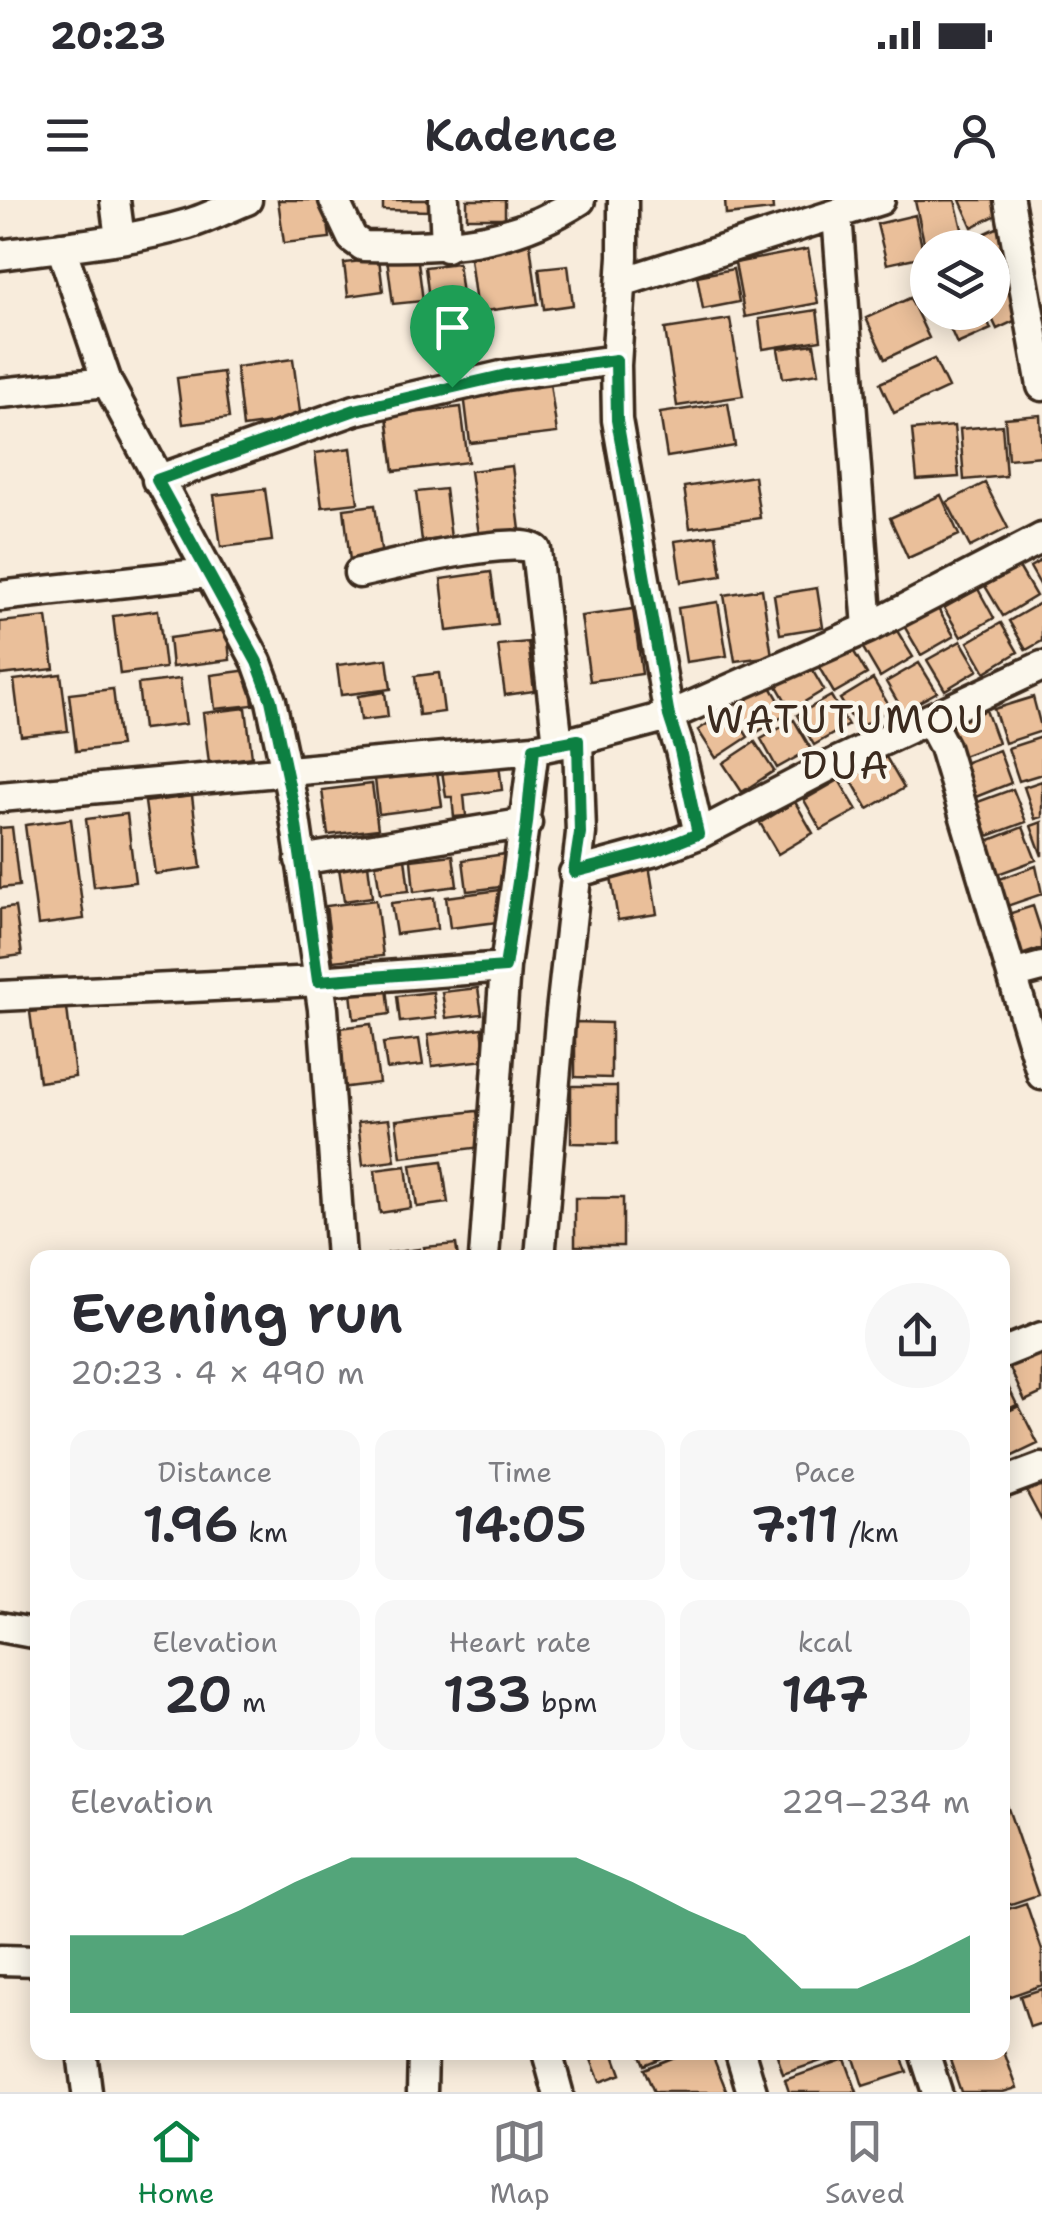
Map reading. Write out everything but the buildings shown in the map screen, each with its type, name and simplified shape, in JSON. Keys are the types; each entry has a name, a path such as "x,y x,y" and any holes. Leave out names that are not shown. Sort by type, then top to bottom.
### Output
{"street":[{"path":"115,200 120,238"},
{"path":"0,255 189,224 246,200"},
{"path":"334,200 352,238 363,246 446,247 534,227 580,200"},
{"path":"444,200 446,247"},
{"path":"623,200 617,420 669,716 698,834"},
{"path":"622,282 880,200"},
{"path":"1009,200 1036,313 1042,386"},
{"path":"837,214 868,628"},
{"path":"62,246 107,382 257,662 271,700 286,770 318,981 340,1250"},
{"path":"157,480 355,410 506,375 616,360"},
{"path":"0,393 107,382"},
{"path":"0,797 557,744 669,716 868,628 1042,538"},
{"path":"359,572 491,547 523,544 536,550 557,744 580,833 541,1250"},
{"path":"0,596 206,573"},
{"path":"574,872 655,851 698,834 837,762 1040,674"},
{"path":"929,719 944,747 1042,1075"},
{"path":"485,1250 505,967 527,823 557,744"},
{"path":"300,860 527,823"},
{"path":"0,996 318,981 505,967"},
{"path":"1012,975 1042,967"},
{"path":"1010,1350 1042,1338"},
{"path":"1010,1480 1042,1468"},
{"path":"0,1627 30,1633"},
{"path":"0,1960 30,1961"},
{"path":"83,2060 87,2092"},
{"path":"422,2092 423,2060"},
{"path":"549,2060 558,2092"},
{"path":"742,2060 752,2092"},
{"path":"927,2060 937,2092"}],"district":[{"name":"WATUTUMOU DUA","path":"846,742"}],"route":[{"path":"616,360 617,420 669,716 698,834 655,851 574,872 580,833 578,740 534,748 505,967 318,981 293,804 271,700 257,662 157,480 355,410 452,387 506,375 616,360"}]}
